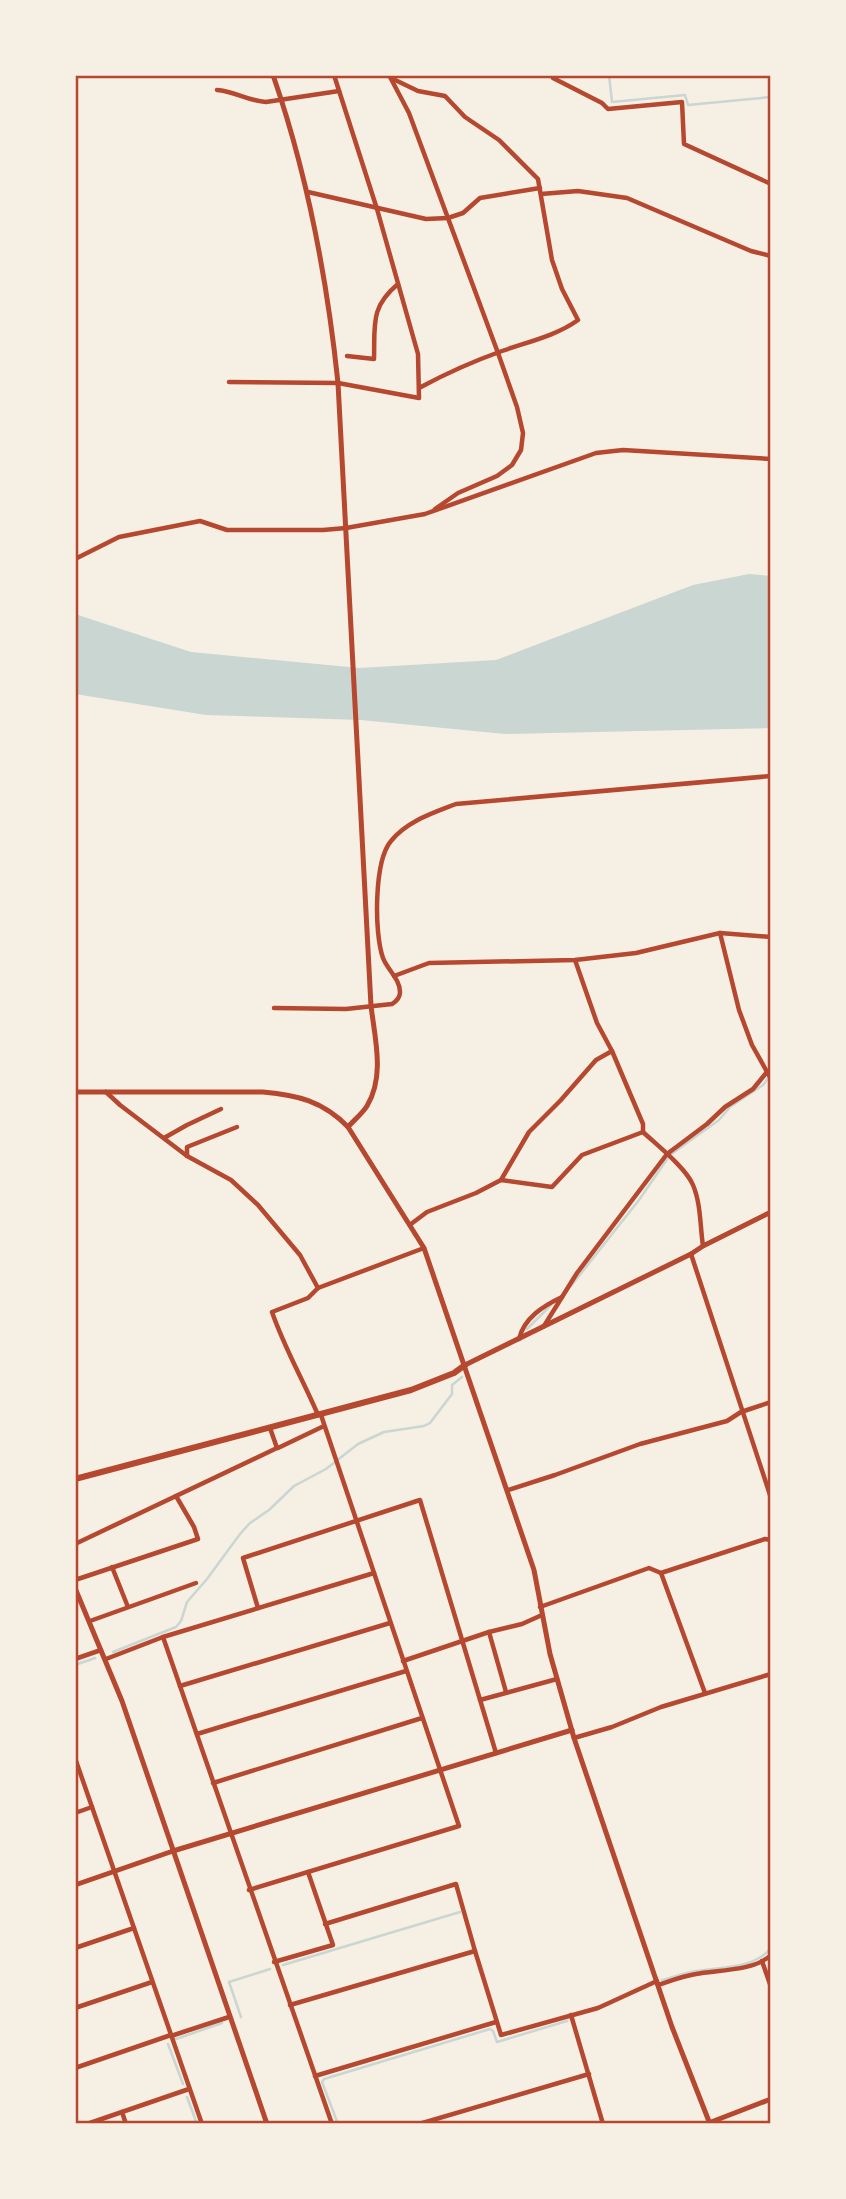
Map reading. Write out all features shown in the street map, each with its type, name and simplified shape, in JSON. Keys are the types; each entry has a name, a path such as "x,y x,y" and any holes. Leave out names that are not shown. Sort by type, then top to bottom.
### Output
{"main road":[{"path":"273,75 308,192 327,284 338,383 371,1006 377,1064 375,1088 366,1108 348,1127"},
{"path":"75,1092 263,1092 293,1095 324,1108 339,1117 348,1127 424,1248 534,1570 557,1679 574,1738 657,1983 709,2123 771,2099"},
{"path":"75,1479 411,1390 454,1373 465,1365 771,1212"},
{"path":"75,1588 106,1659 267,2124"},
{"path":"75,1885 173,1851 572,1731"}],"street":[{"path":"229,382 338,383 419,398 421,387 418,354 377,209 334,75"},
{"path":"553,75 553,78 602,103 608,109 681,102 684,144 771,184"},
{"path":"389,77 418,91 446,96 465,117 499,140 538,179 552,260 562,289 578,320 566,329 498,352 421,387"},
{"path":"389,77 409,113 498,352 523,433 521,450 512,465 458,493 433,511"},
{"path":"217,90 228,90 255,101 339,91"},
{"path":"308,192 426,219 448,218 463,213 480,198 540,188"},
{"path":"541,194 578,191 628,198 751,251 771,256"},
{"path":"346,356 374,359 375,313 387,292 398,284"},
{"path":"75,559 119,537 200,521 227,530 323,530 433,511 596,453 623,450 771,459"},
{"path":"274,1008 346,1009 392,1004 398,1000 400,993 394,975 383,960 379,940 378,891 382,859 388,843 412,822 456,804 771,776"},
{"path":"394,975 429,963 575,960 636,953 720,933 771,937"},
{"path":"720,933 738,1010 752,1045 771,1079"},
{"path":"575,960 587,1000 643,1124 643,1132 692,1182 698,1199 703,1246"},
{"path":"411,1224 427,1212 476,1194 502,1180 529,1132 596,1060 612,1051"},
{"path":"544,1326 577,1273 667,1154 725,1107 753,1089 767,1073"},
{"path":"106,1092 187,1156 231,1180 258,1205 300,1255 317,1288"},
{"path":"163,1139 221,1110"},
{"path":"187,1156 187,1147 237,1127"},
{"path":"502,1180 552,1187 582,1155 643,1132"},
{"path":"249,1890 459,1825 324,1426 281,1337 272,1312 308,1298 317,1288 424,1248"},
{"path":"691,1254 771,1498"},
{"path":"519,1339 521,1330 539,1310 562,1297"},
{"path":"508,1490 640,1444 727,1421 741,1412 771,1402"},
{"path":"75,1544 324,1426"},
{"path":"270,1428 277,1448"},
{"path":"75,1580 198,1539 176,1496"},
{"path":"258,1608 243,1558 420,1500 496,1754"},
{"path":"403,1661 462,1640 522,1624 541,1611 649,1568 661,1573 771,1539"},
{"path":"112,1567 128,1607"},
{"path":"106,1659 163,1637 374,1573"},
{"path":"661,1573 705,1693"},
{"path":"90,1621 196,1583"},
{"path":"180,1686 390,1623"},
{"path":"489,1632 506,1692"},
{"path":"163,1637 332,2124"},
{"path":"75,1659 102,1650"},
{"path":"197,1734 406,1671"},
{"path":"574,1738 612,1727 661,1707 771,1674"},
{"path":"480,1700 557,1679"},
{"path":"213,1783 422,1718"},
{"path":"75,1758 202,2124"},
{"path":"75,1812 92,1807"},
{"path":"274,1962 333,1945 308,1872"},
{"path":"325,1923 456,1884 501,2035 598,2008 657,1983 724,1971 762,1961 771,1955"},
{"path":"75,1948 134,1928"},
{"path":"290,2005 475,1951"},
{"path":"762,1961 771,1987"},
{"path":"75,2008 152,1982"},
{"path":"571,2015 603,2124"},
{"path":"75,2068 229,2017"},
{"path":"315,2076 496,2022"},
{"path":"419,2124 440,2121 589,2074"},
{"path":"87,2124 189,2089"},
{"path":"122,2112 126,2124"}],"shaded area":[{"path":"749,574 771,576 771,728 505,734 361,720 206,715 75,694 75,614 191,652 359,668 496,660 693,585"}],"waterway":[{"path":"609,75 612,102 685,95 688,105 771,97"},
{"path":"571,1286 639,1200 670,1155 719,1120 730,1107 763,1085 769,1077"},
{"path":"527,1329 551,1305"},
{"path":"113,1652 176,1627 181,1621 187,1602 250,1523 269,1510 294,1486 326,1469 358,1444 384,1432 430,1423 452,1394 452,1385 462,1377"},
{"path":"75,1665 95,1658"},
{"path":"283,1965 460,1912"},
{"path":"662,1980 746,1963 764,1955 771,1948"},
{"path":"241,2017 229,1982 270,1969"},
{"path":"338,2124 322,2082 324,2079 490,2029 497,2042 567,2021"},
{"path":"176,2039 222,2023"},
{"path":"168,2044 183,2084"},
{"path":"187,2097 197,2124"}]}
